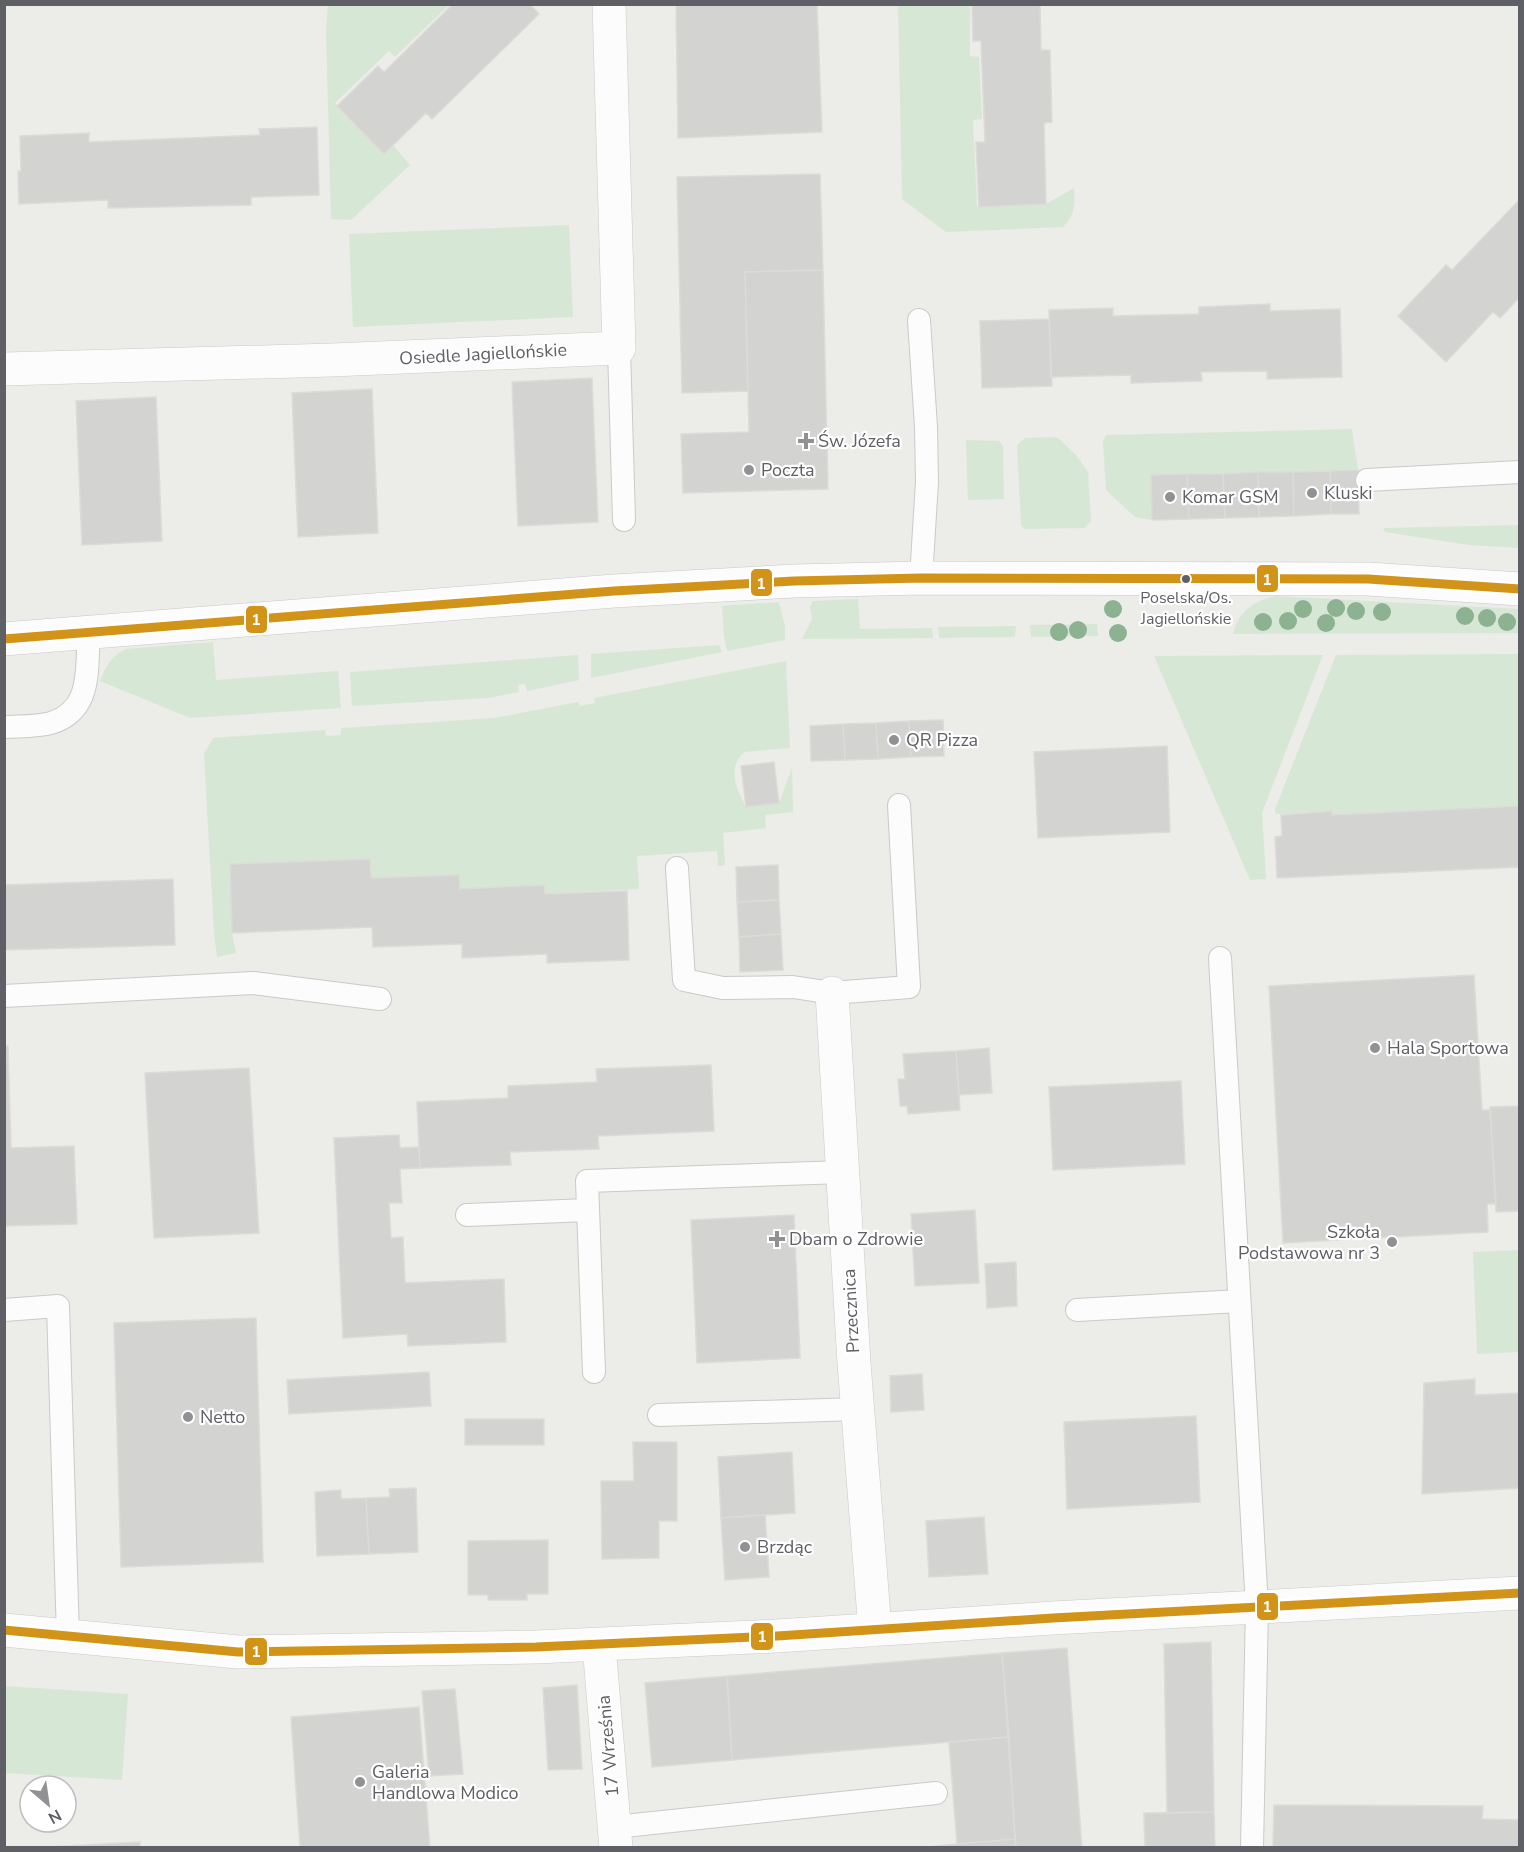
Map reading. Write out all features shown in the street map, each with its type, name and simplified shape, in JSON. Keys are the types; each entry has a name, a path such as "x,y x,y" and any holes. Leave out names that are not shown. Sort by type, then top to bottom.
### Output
{"street":[{"path":"609,4 619,348"},
{"name":"Osiedle Jagiellońskie","path":"4,369 332,360 619,348"},
{"path":"4,639 614,591 794,581 921,578 1368,579 1520,589"},
{"name":"Przecznica","path":"832,993 858,1409 875,1629"},
{"path":"4,1630 238,1652 599,1645 1520,1593"},
{"name":"17 Września","path":"599,1645 616,1838"}],"lane":[{"path":"919,320 927,482 921,578"},
{"path":"619,348 624,520"},
{"path":"1366,480 1520,472"},
{"path":"4,727 51,723 77,709 85,688 89,633"},
{"path":"677,868 684,980 723,988 793,987 832,993 909,987 899,805"},
{"path":"1220,958 1257,1607 1252,1848"},
{"path":"4,996 253,983 380,999"},
{"path":"594,1372 587,1181 843,1172"},
{"path":"467,1215 588,1210"},
{"path":"1077,1310 1239,1301"},
{"path":"4,1310 58,1306 68,1637"},
{"path":"659,1415 858,1409"},
{"path":"616,1838 936,1793"}],"green space":[{"path":"328,5 449,5 395,57 389,51 335,103 383,154 393,145 410,165 351,220 331,219 326,31"},
{"path":"898,5 970,5 970,56 979,57 982,119 973,120 977,207 1046,204 1074,188 1073,209 1063,227 946,232 902,199"},
{"path":"569,225 573,317 353,327 349,234"},
{"path":"1352,429 1358,470 1151,475 1152,520 1135,517 1106,490 1103,441 1106,435"},
{"path":"1025,438 1058,438 1076,455 1088,472 1091,521 1085,528 1024,529 1021,525 1017,445"},
{"path":"966,440 999,441 1003,446 1004,499 968,500"},
{"path":"1519,525 1519,548 1469,545 1385,532 1383,528"},
{"path":"1275,596 1519,609 1519,633 1233,634 1239,619 1248,609 1260,601"},
{"path":"858,599 860,629 932,628 933,638 802,639 812,619 810,607 813,601"},
{"path":"779,602 785,626 785,640 727,651 722,606"},
{"path":"1097,624 1098,636 1031,637 1030,625"},
{"path":"1016,626 1015,637 939,638 938,627"},
{"path":"213,642 216,680 338,671 341,708 190,718 100,681 110,662 126,649"},
{"path":"719,645 722,652 591,678 591,654"},
{"path":"1519,654 1519,806 1332,815 1332,811 1276,814 1275,809 1336,655"},
{"path":"578,655 579,680 527,691 525,684 518,685 519,692 488,698 352,706 350,672"},
{"path":"1323,655 1262,813 1266,879 1250,880 1154,656"},
{"path":"786,661 790,748 744,752 735,766 734,773 746,807 779,803 792,768 793,812 765,815 766,828 723,833 725,865 718,866 717,851 637,856 639,889 545,894 544,885 460,889 459,875 371,878 369,859 230,864 232,933 236,953 217,957 204,754 213,738 325,730 326,736 341,735 341,728 495,718 578,702 580,706 595,703 594,698"},
{"path":"1519,1250 1519,1352 1477,1354 1473,1252"},
{"path":"5,1686 128,1694 122,1780 78,1777 78,1774 5,1773"}],"building":[{"path":"453,4 530,4 539,14 432,119 426,113 384,154 337,106 378,66 384,72"},
{"path":"676,4 817,4 822,132 678,138"},
{"path":"972,4 1040,4 1041,50 1050,50 1052,122 1044,123 1046,204 979,207 976,142 985,142 981,41 973,41"},
{"path":"317,127 319,195 251,197 251,205 108,208 108,200 19,204 20,136 89,133 89,142 260,135 259,129"},
{"path":"820,174 823,270 745,272 748,391 682,393 677,177"},
{"path":"1520,199 1520,297 1500,318 1493,312 1446,362 1398,316 1446,265 1452,270"},
{"path":"823,270 828,489 683,493 681,434 749,432 745,272"},
{"path":"1270,304 1270,311 1340,309 1342,377 1267,379 1267,371 1201,372 1202,381 1131,383 1131,375 1051,377 1049,310 1113,308 1113,316 1199,314 1199,307"},
{"path":"1049,319 1052,386 982,388 980,321"},
{"path":"592,378 598,522 518,526 512,382"},
{"path":"372,389 378,533 298,537 292,393"},
{"path":"156,397 162,541 82,545 76,401"},
{"path":"1358,470 1359,514 1331,514 1330,471"},
{"name":"Kluski","path":"1330,471 1331,514 1294,516 1293,472"},
{"path":"1258,472 1259,517 1225,518 1223,474"},
{"path":"1258,472 1293,472 1294,516 1259,517"},
{"name":"Komar GSM","path":"1187,474 1189,519 1152,520 1151,475"},
{"path":"1187,474 1223,474 1225,518 1189,519"},
{"path":"943,720 944,756 911,757 909,721"},
{"name":"QR Pizza","path":"909,721 911,757 878,759 876,723"},
{"path":"876,723 878,759 845,760 843,724"},
{"path":"843,724 845,760 811,761 810,726"},
{"path":"1167,746 1170,832 1038,838 1034,752"},
{"path":"774,762 779,803 746,807 741,766"},
{"path":"1520,806 1520,867 1277,878 1275,837 1282,836 1281,815 1332,811 1332,815"},
{"path":"370,859 371,878 459,875 460,889 544,885 545,894 627,891 629,960 547,963 547,954 462,958 462,944 373,947 372,927 232,933 230,864"},
{"path":"778,865 779,900 737,902 736,867"},
{"path":"173,879 175,945 4,950 4,885"},
{"path":"779,900 781,934 739,937 737,902"},
{"path":"781,934 783,970 740,972 739,937"},
{"name":"Hala Sportowa","path":"1474,975 1482,1110 1490,1110 1496,1204 1487,1204 1488,1232 1283,1243 1269,986"},
{"path":"4,1046 8,1046 11,1148 74,1146 77,1224 4,1226"},
{"path":"989,1048 992,1093 959,1095 956,1051"},
{"path":"956,1051 960,1110 908,1114 907,1106 900,1106 898,1079 905,1079 903,1054"},
{"path":"711,1065 714,1131 598,1136 599,1149 510,1152 511,1165 420,1168 417,1102 508,1098 508,1086 597,1082 596,1069"},
{"path":"249,1068 259,1233 154,1238 145,1073"},
{"path":"1181,1081 1185,1164 1053,1170 1049,1087"},
{"path":"1520,1106 1520,1211 1496,1212 1490,1107"},
{"path":"399,1135 400,1148 419,1147 420,1168 400,1169 402,1203 389,1203 391,1238 403,1237 405,1283 504,1279 506,1342 408,1346 407,1334 343,1338 334,1138"},
{"path":"975,1210 979,1283 915,1286 911,1214"},
{"path":"794,1215 800,1358 697,1363 691,1220"},
{"path":"1016,1262 1017,1306 987,1308 985,1264"},
{"name":"Netto","path":"256,1318 263,1562 121,1567 114,1323"},
{"path":"429,1372 431,1406 289,1414 287,1380"},
{"path":"922,1374 924,1410 891,1412 890,1376"},
{"path":"1475,1379 1475,1395 1520,1393 1520,1488 1422,1494 1424,1383"},
{"path":"1196,1416 1200,1502 1067,1509 1064,1422"},
{"path":"465,1419 544,1419 544,1445 465,1445"},
{"path":"633,1442 677,1442 677,1521 659,1521 659,1558 602,1559 601,1481 634,1481"},
{"path":"792,1452 795,1513 721,1518 718,1457"},
{"path":"416,1488 418,1552 369,1554 366,1498 390,1497 389,1489"},
{"path":"341,1490 341,1499 366,1498 369,1554 317,1556 315,1492"},
{"name":"Brzdąc","path":"765,1515 769,1577 725,1580 721,1518"},
{"path":"984,1517 988,1574 929,1577 926,1521"},
{"path":"548,1540 548,1594 527,1594 527,1600 488,1600 488,1595 468,1595 468,1541"},
{"path":"1211,1642 1214,1812 1167,1813 1164,1644"},
{"path":"1067,1648 1082,1848 1016,1848 1002,1653"},
{"path":"1002,1653 1009,1737 732,1760 727,1676"},
{"path":"727,1676 732,1760 652,1767 645,1683"},
{"path":"577,1685 582,1769 548,1770 543,1688"},
{"path":"455,1689 463,1774 429,1776 422,1691"},
{"name":"Galeria Handlowa Modico","path":"419,1707 430,1848 300,1848 291,1717"},
{"path":"1009,1737 1015,1839 957,1844 949,1742"},
{"path":"1274,1805 1483,1806 1482,1819 1520,1820 1520,1848 1273,1848"},
{"path":"1214,1812 1215,1848 1145,1848 1144,1813"},
{"path":"1015,1839 1016,1848 917,1848 957,1844"},
{"path":"140,1842 140,1848 28,1848"}],"transit line":[{"name":"1","path":"4,639 614,591 794,581 921,578 1368,579 1520,589"},
{"name":"1","path":"4,1630 238,1652 536,1647 777,1636 1053,1618 1520,1593"}],"place":[{"name":"Św. Józefa","path":"806,441"},
{"name":"Poczta","path":"749,470"},
{"name":"Kluski","path":"1312,493"},
{"name":"Komar GSM","path":"1170,497"},
{"name":"Poselska/Os. Jagiellońskie","path":"1186,579"},
{"name":"QR Pizza","path":"894,740"},
{"name":"Hala Sportowa","path":"1375,1048"},
{"name":"Dbam o Zdrowie","path":"777,1239"},
{"name":"Szkoła Podstawowa nr 3","path":"1392,1242"},
{"name":"Netto","path":"188,1417"},
{"name":"Brzdąc","path":"745,1547"},
{"name":"Galeria Handlowa Modico","path":"360,1782"}]}
